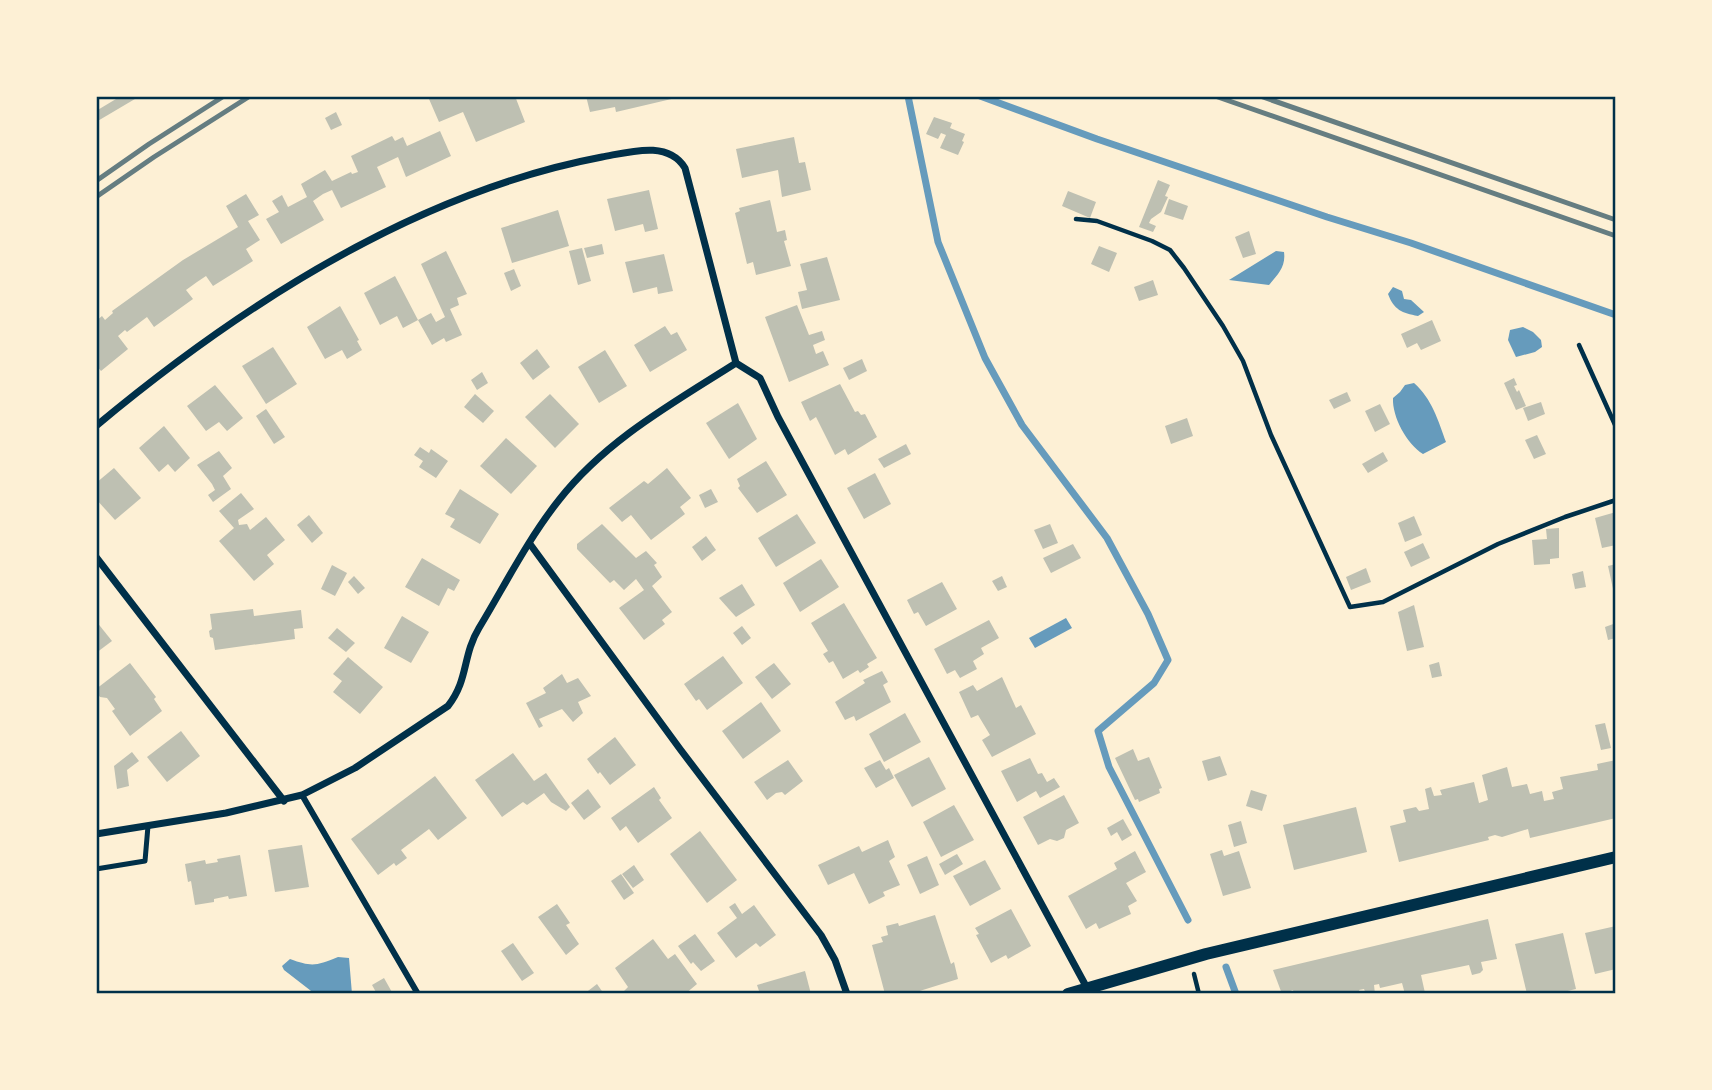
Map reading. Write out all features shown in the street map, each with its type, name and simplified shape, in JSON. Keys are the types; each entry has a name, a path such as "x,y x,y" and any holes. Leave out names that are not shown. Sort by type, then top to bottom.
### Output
{"street":[{"path":"96,426 151,380 239,318 306,276 422,215 473,193 561,164 646,150 671,153 680,159 685,168 736,363 760,378 778,417 1087,988"},
{"path":"96,834 284,801 302,795 355,768 448,706 459,692 471,642 559,500 628,432 736,363"},
{"path":"530,544 821,936 835,960 847,994"},
{"path":"96,557 284,801"},
{"path":"302,795 418,994"},
{"path":"1068,994 1206,954 1616,857"}],"lane":[{"path":"96,869 145,861 148,826"}],"path":[{"path":"1076,219 1097,221 1152,241 1170,250 1184,268 1243,361 1271,435 1350,607 1382,602 1498,544 1564,517 1616,500"},
{"path":"1579,345 1616,427"}],"water":[{"path":"1276,251 1284,252 1284,262 1269,285 1229,280"},
{"path":"1393,287 1402,291 1404,299 1411,300 1424,312 1418,316 1396,307 1388,294"},
{"path":"1523,327 1541,340 1542,347 1535,352 1516,357 1508,340 1510,330"},
{"path":"1414,383 1430,403 1446,442 1423,454 1406,437 1393,405 1393,398 1405,385"},
{"path":"1066,618 1072,628 1035,648 1029,638"},
{"path":"338,957 349,958 352,994 315,994 282,966 290,959 314,964"}],"building":[{"path":"121,96 140,96 96,122 96,111"},
{"path":"437,96 515,96 525,122 476,142 463,112 439,122 429,99"},
{"path":"586,96 680,97 616,112 615,107 590,112"},
{"path":"336,112 342,125 331,130 325,118"},
{"path":"934,117 952,123 950,128 965,134 958,155 940,148 946,135 941,133 938,139 926,134"},
{"path":"440,131 451,156 406,177 398,157 377,167 386,187 341,208 332,190 323,194 313,201 324,220 281,244 266,219 279,212 272,201 282,195 288,207 307,197 301,184 325,170 332,181 351,172 358,172 351,156 392,136 395,141 403,137 407,146"},
{"path":"794,137 799,163 805,162 811,190 782,197 778,170 742,178 736,149"},
{"path":"1158,180 1170,185 1161,212 1149,223 1156,226 1153,232 1139,227"},
{"path":"649,190 658,229 645,232 643,224 615,231 607,199"},
{"path":"1068,191 1096,202 1090,218 1062,206"},
{"path":"246,194 259,215 248,221 260,240 246,249 253,261 213,286 206,276 197,282 186,290 193,299 154,327 147,317 127,332 125,330 118,336 128,349 101,371 96,365 96,321 102,316 105,320 112,311 183,260 238,227 226,206"},
{"path":"1169,199 1188,206 1183,220 1164,214"},
{"path":"770,200 777,232 785,230 787,240 784,241 791,266 756,275 753,262 747,264 735,213 740,211 739,208"},
{"path":"558,210 569,246 512,263 501,228"},
{"path":"1249,231 1256,254 1243,258 1235,237"},
{"path":"602,244 604,254 587,258 584,248"},
{"path":"1099,246 1117,253 1109,272 1091,264"},
{"path":"582,248 591,281 578,285 569,251"},
{"path":"446,251 467,294 457,298 459,305 450,309 462,335 446,342 444,338 432,345 418,320 431,313 436,322 445,317 421,264"},
{"path":"664,254 673,291 658,294 657,287 633,293 625,262"},
{"path":"827,257 840,300 802,309 798,292 807,290 800,264"},
{"path":"514,269 521,286 511,291 504,273"},
{"path":"395,276 418,320 403,328 397,316 380,325 364,293"},
{"path":"1153,280 1158,295 1139,301 1134,287"},
{"path":"797,305 809,335 822,331 825,340 813,345 816,354 823,351 829,365 789,382 765,317"},
{"path":"340,306 362,350 347,359 342,350 325,359 307,327"},
{"path":"1432,320 1441,341 1421,350 1417,343 1407,348 1401,334"},
{"path":"665,326 671,335 677,332 687,350 650,372 634,345"},
{"path":"273,347 297,384 266,404 242,366"},
{"path":"537,349 550,367 533,380 520,363"},
{"path":"605,350 627,386 599,403 578,367"},
{"path":"862,359 867,371 849,380 843,368"},
{"path":"482,372 488,383 477,390 471,380"},
{"path":"1514,378 1517,385 1514,386 1517,392 1519,390 1526,406 1516,410 1504,383"},
{"path":"840,384 855,412 865,414 877,437 848,455 845,449 835,455 816,417 810,421 801,402"},
{"path":"215,385 243,418 227,431 219,422 206,431 187,406"},
{"path":"1347,392 1351,401 1334,409 1329,400"},
{"path":"475,394 494,411 483,423 464,407"},
{"path":"550,394 579,424 555,448 525,417"},
{"path":"1541,402 1545,414 1528,421 1523,408"},
{"path":"738,403 757,439 729,459 706,423"},
{"path":"1380,404 1390,424 1375,432 1365,411"},
{"path":"266,409 285,437 274,444 256,416"},
{"path":"1187,418 1193,436 1171,444 1165,426"},
{"path":"164,426 190,458 175,472 168,464 159,472 139,448"},
{"path":"1537,435 1546,454 1534,459 1525,440"},
{"path":"506,438 537,466 511,494 480,466"},
{"path":"906,444 911,454 884,468 878,459"},
{"path":"420,447 429,453 431,449 448,461 436,478 419,467 423,461 414,455"},
{"path":"219,451 232,468 223,476 231,489 213,502 208,495 215,490 197,465"},
{"path":"1383,452 1388,461 1368,473 1362,464"},
{"path":"766,461 787,495 757,513 738,488 740,486 737,479"},
{"path":"114,468 141,498 115,520 96,499 96,483"},
{"path":"667,468 691,498 680,507 685,514 651,540 631,515 622,522 609,508 644,481 648,484"},
{"path":"875,473 891,504 864,519 847,488"},
{"path":"460,489 499,514 480,544 450,527 455,519 445,514"},
{"path":"711,489 718,502 705,508 699,495"},
{"path":"241,493 254,509 238,520 239,525 247,524 250,530 266,517 285,540 267,555 274,564 254,581 219,541 234,528 219,511"},
{"path":"1616,512 1616,545 1602,548 1595,518"},
{"path":"797,514 816,543 776,567 758,538"},
{"path":"309,515 323,533 312,543 297,525"},
{"path":"1414,516 1422,535 1405,542 1398,523"},
{"path":"602,524 636,558 646,551 657,563 654,565 662,577 652,586 672,612 662,620 665,624 644,640 619,608 644,590 636,579 624,590 614,580 610,583 577,549 577,544"},
{"path":"1050,524 1058,543 1043,549 1034,530"},
{"path":"1559,528 1559,558 1550,559 1550,564 1534,565 1532,540 1547,539 1546,529"},
{"path":"706,536 716,550 702,561 692,547"},
{"path":"1423,543 1430,558 1411,567 1404,552"},
{"path":"1073,544 1081,558 1051,573 1043,558"},
{"path":"422,558 460,580 454,591 448,588 439,606 405,587"},
{"path":"821,559 839,587 800,612 783,583"},
{"path":"1616,564 1616,598 1615,598 1608,566"},
{"path":"332,565 347,573 335,596 321,589"},
{"path":"1366,568 1371,582 1351,590 1346,577"},
{"path":"1583,571 1586,587 1575,589 1572,574"},
{"path":"354,576 365,588 358,594 348,582"},
{"path":"1002,576 1007,587 998,591 992,581"},
{"path":"942,582 957,609 926,626 918,612 914,614 907,600"},
{"path":"742,584 755,605 736,617 719,598"},
{"path":"844,603 877,658 867,664 869,667 860,673 858,670 843,679 833,661 829,663 823,654 828,651 811,623"},
{"path":"1414,605 1424,647 1407,651 1398,612"},
{"path":"253,609 254,616 301,610 303,628 294,629 295,639 215,650 209,631 212,629 210,614"},
{"path":"402,616 429,632 411,663 384,648"},
{"path":"989,620 999,638 981,648 984,654 973,661 977,669 960,678 955,670 947,674 934,649"},
{"path":"96,621 112,641 96,653"},
{"path":"1616,623 1616,638 1608,640 1605,627"},
{"path":"742,626 751,638 742,645 733,633"},
{"path":"337,628 355,643 346,652 328,638"},
{"path":"723,656 743,683 707,710 699,699 696,701 684,684"},
{"path":"348,657 383,687 360,714 333,692 342,681 333,674"},
{"path":"1439,662 1442,676 1432,678 1429,665"},
{"path":"130,663 156,697 154,699 162,711 130,736 112,711 115,709 107,698 100,697 96,689"},
{"path":"774,663 791,684 772,699 755,677"},
{"path":"882,671 888,682 883,685 891,702 856,721 854,716 845,720 835,702 865,683 863,680"},
{"path":"562,674 567,683 578,678 591,696 578,702 583,713 573,722 562,709 539,719 543,726 539,728 526,703 546,693 543,688"},
{"path":"1002,677 1016,708 1021,705 1036,734 992,757 982,740 990,735 978,715 971,718 959,692 973,685 977,691"},
{"path":"761,702 781,731 743,759 722,731"},
{"path":"905,713 921,742 884,762 869,734"},
{"path":"1605,723 1611,748 1601,750 1595,725"},
{"path":"181,731 200,756 167,782 147,757"},
{"path":"615,737 636,765 610,785 587,759"},
{"path":"1133,749 1138,761 1149,757 1162,788 1159,789 1160,793 1139,802 1138,799 1135,800 1115,758"},
{"path":"132,752 139,761 127,770 129,786 117,789 114,766"},
{"path":"513,753 534,781 546,773 570,807 566,811 551,802 544,793 527,805 523,802 502,817 475,780"},
{"path":"1220,756 1227,775 1208,781 1202,761"},
{"path":"929,757 946,789 912,807 894,775"},
{"path":"1030,758 1038,774 1042,773 1047,782 1054,778 1060,787 1040,798 1036,791 1017,802 1001,771"},
{"path":"788,760 803,781 785,795 782,792 776,793 767,800 754,782"},
{"path":"880,760 886,770 889,768 894,778 876,788 864,768"},
{"path":"1616,760 1616,818 1530,838 1528,829 1502,837 1495,835 1488,837 1489,840 1399,862 1390,826 1406,822 1403,810 1416,807 1419,811 1429,809 1425,789 1431,787 1434,796 1442,795 1440,790 1474,782 1479,803 1488,800 1482,775 1507,767 1512,787 1527,784 1530,794 1542,791 1544,801 1554,799 1552,792 1563,789 1560,777 1598,770 1597,764"},
{"path":"435,776 467,818 438,840 429,829 401,850 407,858 396,866 394,863 378,875 351,839"},
{"path":"654,787 661,798 659,800 672,818 638,843 626,826 620,831 611,818"},
{"path":"588,789 601,807 584,820 571,803"},
{"path":"1251,790 1267,795 1262,811 1246,806"},
{"path":"1064,795 1079,823 1066,830 1064,838 1057,841 1050,839 1038,845 1023,817"},
{"path":"954,805 974,840 941,857 923,822"},
{"path":"1356,807 1367,852 1294,870 1283,825"},
{"path":"1123,819 1132,835 1122,841 1117,832 1111,836 1107,828"},
{"path":"1241,821 1247,843 1234,847 1228,825"},
{"path":"700,831 737,880 707,903 670,854"},
{"path":"888,840 895,857 889,861 900,885 883,892 885,896 869,904 854,873 828,885 818,865 859,846 862,852"},
{"path":"302,845 309,887 275,892 268,850"},
{"path":"1222,850 1224,856 1239,851 1251,888 1223,896 1210,854"},
{"path":"1135,851 1146,872 1126,883 1137,901 1128,906 1131,914 1099,929 1096,923 1086,929 1068,896 1117,869 1114,863"},
{"path":"957,854 963,864 945,875 939,864"},
{"path":"240,855 247,896 229,899 228,896 214,899 214,902 195,905 185,864 205,860 206,864"},
{"path":"927,856 939,885 920,894 907,865"},
{"path":"985,860 1001,889 970,906 953,876"},
{"path":"634,865 644,880 633,888 622,874"},
{"path":"621,874 634,893 624,900 611,881"},
{"path":"735,903 742,914 754,905 776,935 760,947 756,943 736,958 717,933 737,918 729,907"},
{"path":"557,904 570,923 566,925 579,944 566,955 538,917"},
{"path":"1011,909 1031,946 1008,959 1006,955 991,963 975,928"},
{"path":"935,915 958,979 910,994 885,994 872,945 883,942 881,937 888,935 886,926 898,923 899,926"},
{"path":"1488,919 1497,959 1481,962 1483,970 1472,975 1469,965 1421,975 1425,993 1421,994 1405,994 1402,983 1380,988 1379,984 1374,985 1375,994 1366,994 1364,989 1359,990 1360,994 1294,994 1293,990 1282,994 1273,970"},
{"path":"1616,926 1616,969 1595,974 1585,933"},
{"path":"1563,933 1576,989 1555,994 1527,994 1515,944"},
{"path":"695,934 715,961 701,971 693,962 691,964 678,946"},
{"path":"653,939 668,959 675,954 697,984 685,994 621,994 628,987 615,968"},
{"path":"513,943 534,973 522,981 501,951"},
{"path":"805,971 811,994 760,994 757,985"},
{"path":"384,978 393,994 377,994 372,985"},
{"path":"597,984 604,994 584,994"}],"waterway":[{"path":"908,96 938,242 985,358 1022,425 1107,538 1148,614 1168,660 1154,683 1098,731 1109,767 1188,920"},
{"path":"980,96 1097,139 1411,243 1616,315"},
{"path":"1226,967 1236,994"}],"railway":[{"path":"96,181 224,96"},
{"path":"96,197 250,96"},
{"path":"1215,96 1616,236"},
{"path":"1260,96 1616,220"}]}
